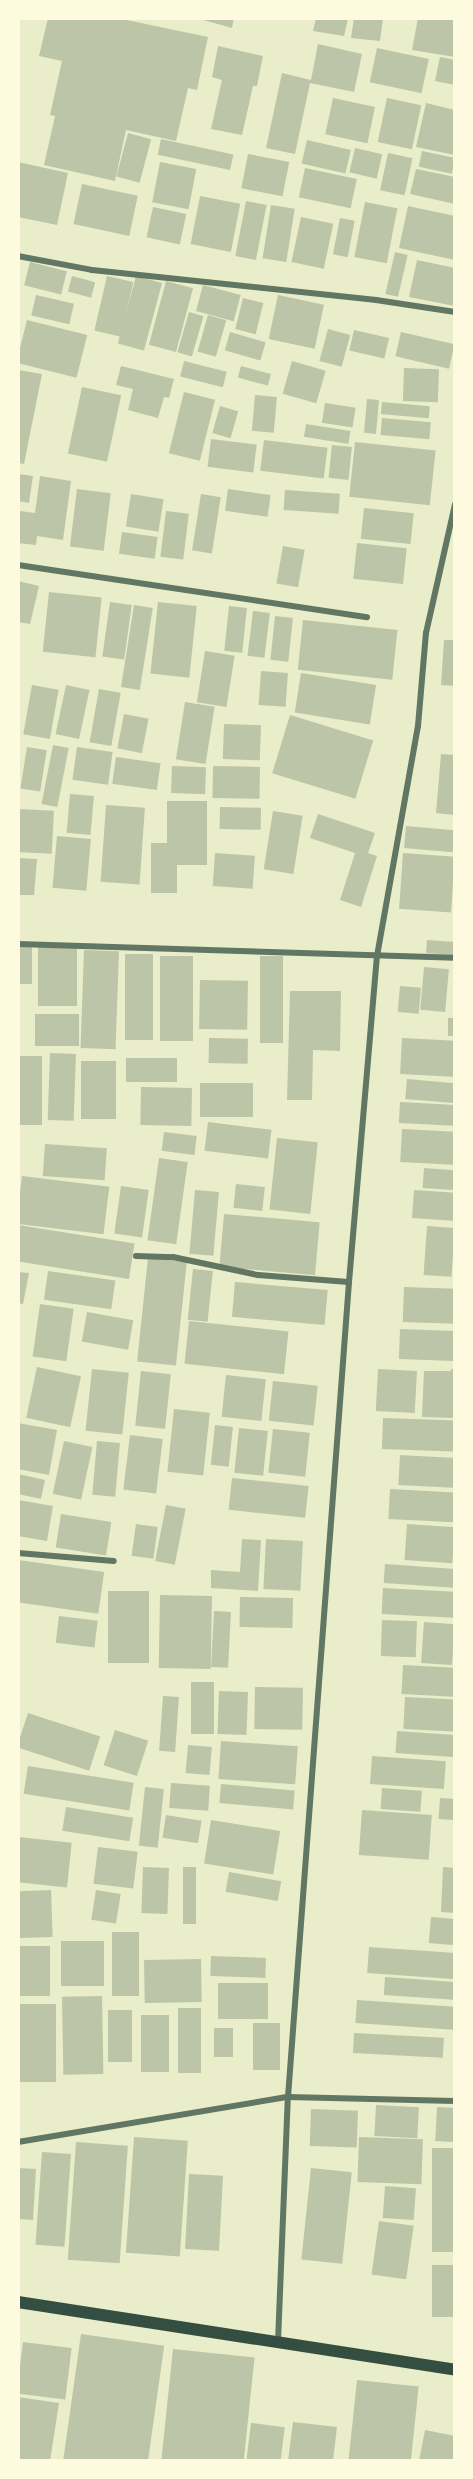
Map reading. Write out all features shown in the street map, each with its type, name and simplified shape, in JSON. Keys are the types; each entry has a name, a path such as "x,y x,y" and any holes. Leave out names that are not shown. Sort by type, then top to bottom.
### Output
{"main road":[{"path":"18,2302 455,2370"}],"street":[{"path":"18,256 92,270 376,300 455,312"},
{"path":"278,2342 288,2097 349,1282 377,956 418,726 426,633 455,504"},
{"path":"18,565 367,617"},
{"path":"18,944 455,958"},
{"path":"136,1256 173,1257 258,1275 349,1282"},
{"path":"18,1553 114,1561"},
{"path":"18,2142 288,2097 455,2101"}],"building":[{"path":"48,18 117,18 208,37 197,90 188,88 176,141 126,130 115,181 44,165 55,116 50,115 62,61 39,56"},
{"path":"196,18 234,18 232,28"},
{"path":"316,18 348,18 344,36 313,31"},
{"path":"354,18 383,18 380,41 351,38"},
{"path":"418,18 455,19 455,57 412,50"},
{"path":"318,44 362,54 354,92 310,83 295,154 266,148 282,73 311,80"},
{"path":"218,46 263,56 257,86 253,86 242,135 211,129 222,80 212,77"},
{"path":"377,48 429,59 422,93 370,82"},
{"path":"440,57 455,60 455,85 435,81"},
{"path":"333,98 375,107 367,143 325,134"},
{"path":"387,98 421,105 412,149 378,142"},
{"path":"426,103 455,110 455,155 416,147"},
{"path":"128,133 151,139 140,183 116,176"},
{"path":"161,139 233,154 230,170 158,155"},
{"path":"307,140 351,150 345,174 302,163"},
{"path":"355,148 382,154 377,179 349,172"},
{"path":"422,151 455,158 452,174 419,167"},
{"path":"388,153 412,158 405,195 380,190"},
{"path":"248,154 289,162 283,196 241,188"},
{"path":"18,162 68,173 57,225 18,217"},
{"path":"160,162 196,169 188,209 152,202"},
{"path":"305,168 357,179 351,208 299,197"},
{"path":"416,169 455,177 455,204 410,194"},
{"path":"82,184 138,196 129,236 73,224"},
{"path":"200,196 240,204 231,252 191,244"},
{"path":"246,201 267,205 256,260 235,256"},
{"path":"365,202 397,208 387,263 354,257"},
{"path":"271,205 295,209 286,262 263,258"},
{"path":"408,206 455,216 455,260 399,248"},
{"path":"153,207 186,214 180,244 147,237"},
{"path":"301,217 333,224 324,269 291,262"},
{"path":"340,218 355,221 348,257 333,254"},
{"path":"395,252 408,255 398,297 385,294"},
{"path":"417,260 455,268 455,306 409,297"},
{"path":"30,262 67,271 61,294 24,285"},
{"path":"72,276 95,282 91,298 68,291"},
{"path":"107,276 133,282 121,337 94,331"},
{"path":"136,276 162,283 144,351 118,344"},
{"path":"166,281 193,288 176,352 149,345"},
{"path":"203,285 241,295 234,321 196,311"},
{"path":"36,295 74,304 69,324 31,315"},
{"path":"278,295 324,305 315,349 269,339"},
{"path":"243,298 263,303 256,334 235,329"},
{"path":"189,312 203,316 192,357 177,352"},
{"path":"208,315 226,320 216,357 198,352"},
{"path":"27,320 87,335 77,378 18,363"},
{"path":"328,329 350,335 342,367 319,361"},
{"path":"354,330 389,338 384,359 349,350"},
{"path":"230,332 266,342 260,360 225,350"},
{"path":"401,332 455,344 449,369 395,356"},
{"path":"184,361 227,372 223,387 180,377"},
{"path":"292,361 326,371 316,403 283,394"},
{"path":"121,366 174,379 169,398 164,397 158,418 128,410 133,389 116,385"},
{"path":"241,366 271,374 268,386 238,378"},
{"path":"404,368 439,369 438,402 403,401"},
{"path":"18,370 42,374 24,464 18,463"},
{"path":"82,387 121,395 107,462 68,454"},
{"path":"184,392 215,400 200,461 169,453"},
{"path":"255,395 277,397 274,433 252,431"},
{"path":"367,399 379,400 376,434 364,433"},
{"path":"382,402 430,406 429,418 381,414"},
{"path":"325,403 356,408 352,428 322,423"},
{"path":"220,406 238,411 231,438 212,433"},
{"path":"382,418 431,422 429,439 381,435"},
{"path":"306,424 350,431 348,444 304,437"},
{"path":"211,439 257,445 253,472 208,467"},
{"path":"264,440 328,448 324,479 260,471"},
{"path":"355,442 436,450 430,505 349,497"},
{"path":"332,445 352,447 348,480 329,478"},
{"path":"18,474 33,476 29,503 18,501"},
{"path":"40,476 71,481 63,540 37,536 36,545 18,543 20,511 35,513"},
{"path":"77,489 111,493 104,551 70,547"},
{"path":"228,489 271,495 268,517 225,511"},
{"path":"285,490 340,494 338,514 284,510"},
{"path":"131,494 164,499 158,532 126,527"},
{"path":"201,494 221,497 212,553 192,550"},
{"path":"364,508 414,513 410,544 361,539"},
{"path":"166,511 189,514 183,559 160,557"},
{"path":"122,532 158,537 155,559 119,554"},
{"path":"357,543 407,548 403,584 353,579"},
{"path":"283,546 305,550 298,587 276,583"},
{"path":"18,581 39,586 30,624 18,622"},
{"path":"49,592 102,598 95,657 43,652"},
{"path":"110,602 132,605 124,660 102,656"},
{"path":"158,602 197,606 189,678 150,674"},
{"path":"134,605 153,608 140,690 121,687"},
{"path":"229,606 247,608 242,653 224,651"},
{"path":"253,611 270,613 264,658 248,656"},
{"path":"275,616 293,618 288,662 270,660"},
{"path":"303,620 397,630 392,680 298,670"},
{"path":"444,640 455,640 455,686 441,685"},
{"path":"205,651 235,656 226,707 197,702"},
{"path":"261,671 288,673 286,707 259,705"},
{"path":"301,673 376,685 370,724 295,713"},
{"path":"32,685 59,690 50,739 23,734"},
{"path":"66,685 89,690 79,739 56,734"},
{"path":"99,689 121,693 111,746 90,742"},
{"path":"185,702 215,707 206,764 176,759"},
{"path":"124,714 149,719 142,753 117,748"},
{"path":"290,715 373,740 355,799 272,773"},
{"path":"224,724 261,725 260,760 223,759"},
{"path":"53,745 69,748 57,807 42,804"},
{"path":"27,747 47,750 40,792 20,788"},
{"path":"77,747 113,752 108,785 72,780"},
{"path":"441,754 455,755 455,815 436,813"},
{"path":"116,757 161,763 157,790 112,784"},
{"path":"172,766 206,767 205,794 171,793"},
{"path":"213,766 260,767 259,799 212,798"},
{"path":"70,794 94,796 91,835 67,833"},
{"path":"167,801 207,801 207,865 177,865 177,893 151,893 151,843 167,843"},
{"path":"106,805 145,808 140,885 101,882"},
{"path":"220,807 261,808 261,830 220,829"},
{"path":"19,809 54,811 52,854 18,852"},
{"path":"273,811 303,816 293,874 264,869"},
{"path":"318,814 375,833 368,853 377,856 361,907 340,900 355,853 310,838"},
{"path":"406,826 455,830 453,852 404,848"},
{"path":"57,836 91,839 86,891 52,888"},
{"path":"215,853 255,856 253,889 213,886"},
{"path":"403,853 455,857 451,912 399,909"},
{"path":"18,858 37,859 34,895 18,895"},
{"path":"427,940 455,942 454,955 426,953"},
{"path":"18,945 32,945 32,984 18,984"},
{"path":"38,947 77,947 77,1006 38,1006"},
{"path":"84,950 119,951 116,1049 81,1048"},
{"path":"125,954 153,954 153,1040 125,1040"},
{"path":"160,956 193,956 193,1041 160,1041"},
{"path":"260,956 283,956 283,1043 260,1043"},
{"path":"424,967 449,969 445,1012 420,1010"},
{"path":"200,980 248,981 247,1030 199,1029"},
{"path":"400,986 421,988 419,1014 398,1012"},
{"path":"290,991 341,991 340,1051 313,1050 312,1100 287,1100"},
{"path":"35,1014 79,1014 79,1046 35,1046"},
{"path":"448,1018 455,1018 455,1036 448,1036"},
{"path":"209,1038 248,1039 248,1064 209,1063"},
{"path":"402,1038 455,1041 453,1077 400,1074"},
{"path":"50,1053 76,1054 74,1121 48,1120"},
{"path":"19,1056 42,1056 42,1125 19,1125"},
{"path":"126,1058 177,1058 177,1082 126,1082"},
{"path":"81,1061 116,1061 116,1119 81,1119"},
{"path":"407,1079 455,1083 453,1103 405,1099"},
{"path":"200,1083 253,1083 253,1117 200,1117"},
{"path":"141,1087 192,1088 191,1126 140,1125"},
{"path":"400,1102 455,1105 454,1126 399,1123"},
{"path":"208,1122 272,1130 268,1159 204,1151"},
{"path":"402,1129 455,1132 453,1165 400,1162"},
{"path":"164,1132 197,1136 194,1155 162,1151"},
{"path":"277,1138 318,1142 310,1214 269,1210"},
{"path":"45,1144 107,1148 105,1180 43,1176"},
{"path":"159,1158 188,1162 176,1244 147,1240"},
{"path":"424,1168 455,1170 454,1190 423,1188"},
{"path":"22,1176 109,1187 103,1234 18,1224"},
{"path":"236,1184 265,1187 262,1211 233,1208"},
{"path":"121,1186 149,1190 142,1237 114,1234"},
{"path":"195,1190 219,1192 213,1256 189,1254"},
{"path":"414,1190 455,1193 453,1221 412,1218"},
{"path":"224,1214 320,1222 315,1275 219,1267"},
{"path":"18,1225 135,1243 129,1279 18,1261"},
{"path":"427,1226 455,1228 452,1277 424,1275"},
{"path":"148,1258 187,1262 176,1366 137,1361"},
{"path":"193,1269 213,1271 208,1322 188,1320"},
{"path":"48,1271 115,1280 111,1309 44,1300"},
{"path":"18,1272 29,1273 23,1304 18,1303"},
{"path":"235,1282 328,1290 325,1325 232,1317"},
{"path":"404,1287 455,1289 454,1324 403,1322"},
{"path":"40,1304 74,1309 66,1361 33,1356"},
{"path":"87,1312 133,1320 128,1350 82,1342"},
{"path":"189,1321 288,1331 284,1374 185,1364"},
{"path":"400,1329 455,1331 454,1361 399,1359"},
{"path":"37,1367 81,1376 70,1427 26,1418"},
{"path":"92,1369 129,1373 122,1435 86,1431"},
{"path":"378,1369 417,1371 415,1413 376,1411"},
{"path":"455,1369 455,1418 422,1417 424,1371 451,1371"},
{"path":"141,1371 171,1374 165,1429 135,1426"},
{"path":"226,1375 266,1379 261,1421 222,1417"},
{"path":"273,1381 318,1386 314,1425 269,1421"},
{"path":"174,1409 210,1413 203,1475 167,1472"},
{"path":"383,1418 455,1421 454,1451 382,1449"},
{"path":"18,1423 57,1430 49,1475 18,1469"},
{"path":"215,1425 233,1427 229,1467 211,1465"},
{"path":"239,1428 268,1431 263,1476 234,1473"},
{"path":"273,1429 310,1433 305,1477 268,1473"},
{"path":"130,1435 163,1439 156,1494 123,1490"},
{"path":"64,1441 92,1447 81,1500 53,1494"},
{"path":"97,1441 120,1443 115,1497 92,1495"},
{"path":"400,1455 455,1458 453,1488 398,1485"},
{"path":"18,1474 45,1480 41,1499 18,1494"},
{"path":"232,1478 309,1486 305,1518 229,1510"},
{"path":"390,1489 455,1492 453,1522 388,1519"},
{"path":"18,1500 53,1506 47,1541 18,1536"},
{"path":"166,1505 186,1509 175,1565 155,1561"},
{"path":"61,1514 111,1522 106,1556 56,1548"},
{"path":"136,1524 158,1527 153,1559 132,1556"},
{"path":"407,1524 455,1527 452,1563 404,1560"},
{"path":"242,1539 261,1540 258,1591 211,1588 211,1570 240,1572"},
{"path":"266,1539 303,1541 300,1591 263,1589"},
{"path":"18,1560 104,1572 98,1614 18,1602"},
{"path":"385,1564 455,1569 454,1588 384,1583"},
{"path":"383,1588 455,1592 454,1618 382,1614"},
{"path":"108,1591 149,1591 149,1663 108,1663"},
{"path":"160,1595 212,1596 211,1669 159,1668"},
{"path":"240,1597 293,1598 292,1628 239,1627"},
{"path":"214,1611 231,1612 228,1668 211,1667"},
{"path":"59,1616 98,1621 94,1648 56,1643"},
{"path":"382,1620 417,1621 416,1657 381,1656"},
{"path":"424,1622 455,1624 452,1665 421,1663"},
{"path":"403,1665 455,1668 453,1697 401,1694"},
{"path":"191,1682 214,1682 214,1734 191,1734"},
{"path":"255,1687 303,1688 302,1730 254,1729"},
{"path":"219,1691 248,1692 246,1735 217,1734"},
{"path":"163,1696 179,1697 175,1752 159,1751"},
{"path":"405,1697 455,1700 453,1732 403,1729"},
{"path":"28,1713 100,1736 89,1771 18,1748"},
{"path":"115,1730 148,1741 137,1776 104,1765"},
{"path":"397,1731 455,1735 453,1757 395,1753"},
{"path":"221,1741 298,1746 295,1784 218,1779"},
{"path":"188,1745 212,1747 209,1775 186,1773"},
{"path":"372,1756 446,1761 444,1789 370,1784"},
{"path":"28,1766 134,1783 129,1810 24,1794"},
{"path":"171,1783 210,1786 208,1811 169,1808"},
{"path":"221,1784 295,1790 293,1809 219,1803"},
{"path":"145,1787 164,1789 158,1848 139,1846"},
{"path":"382,1788 422,1791 420,1812 381,1809"},
{"path":"440,1798 455,1799 453,1820 439,1819"},
{"path":"66,1807 133,1818 129,1841 62,1831"},
{"path":"362,1810 432,1815 429,1860 359,1855"},
{"path":"166,1815 202,1821 198,1843 162,1838"},
{"path":"211,1820 280,1831 273,1874 204,1863"},
{"path":"18,1837 72,1843 67,1887 18,1882"},
{"path":"98,1847 138,1852 133,1889 93,1884"},
{"path":"143,1867 169,1868 167,1914 141,1913"},
{"path":"183,1867 196,1867 196,1924 183,1924"},
{"path":"443,1867 455,1868 455,1913 441,1912"},
{"path":"229,1872 281,1881 278,1901 226,1892"},
{"path":"51,1890 53,1937 20,1938 18,1891"},
{"path":"96,1890 121,1894 116,1924 91,1920"},
{"path":"431,1917 455,1919 453,1945 429,1943"},
{"path":"112,1932 139,1932 139,1996 112,1996"},
{"path":"61,1941 104,1941 104,1986 61,1986"},
{"path":"18,1946 50,1946 50,1996 18,1996"},
{"path":"369,1947 455,1953 453,1979 367,1973"},
{"path":"211,1956 266,1958 265,1978 210,1976"},
{"path":"201,1959 202,2002 145,2003 144,1960"},
{"path":"385,1977 455,1982 454,2000 384,1995"},
{"path":"218,1983 268,1983 268,2019 218,2019"},
{"path":"102,1996 103,2074 63,2075 62,1997"},
{"path":"357,2000 455,2007 453,2030 355,2023"},
{"path":"18,2004 56,2004 56,2082 18,2082"},
{"path":"178,2008 201,2008 201,2073 178,2073"},
{"path":"108,2010 132,2010 132,2062 108,2062"},
{"path":"141,2015 169,2015 169,2072 141,2072"},
{"path":"253,2023 280,2023 280,2070 253,2070"},
{"path":"214,2028 233,2028 233,2057 214,2057"},
{"path":"354,2033 444,2038 443,2058 353,2053"},
{"path":"376,2105 419,2107 417,2138 374,2136"},
{"path":"437,2107 455,2108 453,2142 435,2141"},
{"path":"311,2109 358,2111 357,2148 310,2146"},
{"path":"134,2137 188,2141 180,2256 126,2253"},
{"path":"359,2137 423,2139 421,2184 357,2182"},
{"path":"76,2142 128,2146 120,2263 68,2260"},
{"path":"432,2148 455,2148 455,2252 432,2252"},
{"path":"42,2152 71,2154 64,2247 36,2245"},
{"path":"18,2168 36,2169 33,2220 18,2219"},
{"path":"311,2168 352,2172 342,2264 301,2259"},
{"path":"189,2174 223,2176 219,2251 185,2249"},
{"path":"385,2186 416,2188 414,2220 383,2218"},
{"path":"379,2221 414,2226 406,2279 371,2274"},
{"path":"432,2265 455,2265 455,2317 432,2317"},
{"path":"81,2334 164,2346 148,2461 63,2461"},
{"path":"23,2342 72,2348 65,2400 18,2394"},
{"path":"173,2349 255,2358 244,2461 161,2461"},
{"path":"357,2380 419,2386 411,2461 348,2461"},
{"path":"18,2397 59,2403 50,2461 18,2461"},
{"path":"293,2422 337,2427 333,2461 288,2461"},
{"path":"251,2423 285,2427 281,2461 246,2461"},
{"path":"425,2430 455,2436 455,2461 419,2461"}]}
